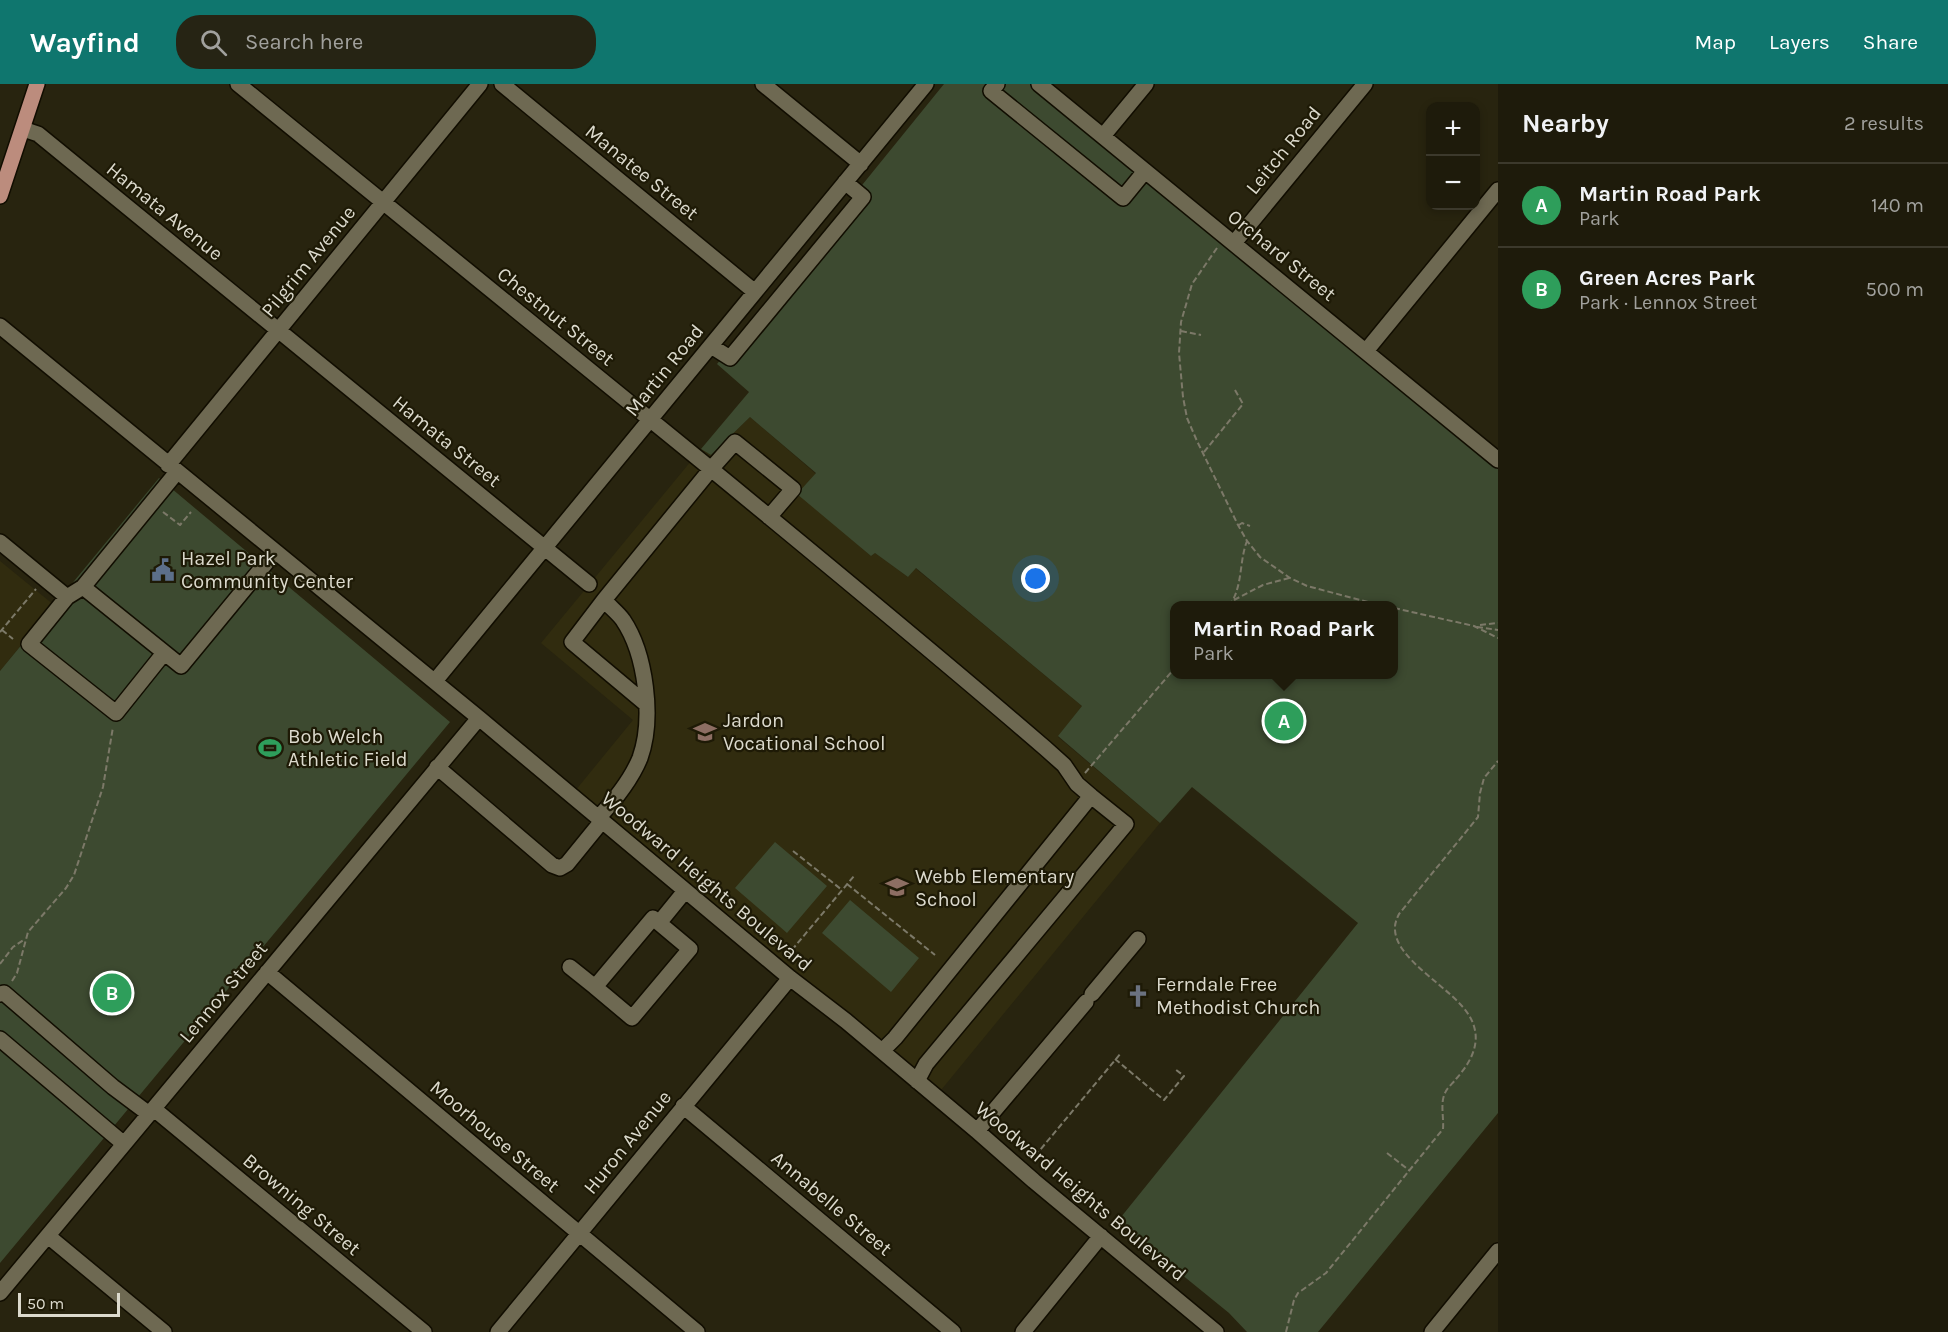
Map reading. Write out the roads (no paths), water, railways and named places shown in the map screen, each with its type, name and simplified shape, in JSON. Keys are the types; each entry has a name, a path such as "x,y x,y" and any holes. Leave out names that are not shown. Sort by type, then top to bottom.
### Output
{"main road":[{"path":"0,196 38,84"}],"street":[{"name":"Chestnut Street","path":"238,84 884,610 1045,748 1064,765 1077,784 1126,824 926,1064 917,1081"},
{"name":"Pilgrim Avenue","path":"164,653 116,713 29,644 67,597 83,586 278,331 480,84"},
{"name":"Manatee Street","path":"502,84 755,292"},
{"path":"763,84 861,164"},
{"name":"Martin Road","path":"435,681 926,84"},
{"path":"997,84 991,91 1123,198 1145,171"},
{"name":"Orchard Street","path":"1039,84 1145,171 1227,243 1366,351 1498,459"},
{"path":"1103,136 1146,84"},
{"name":"Leitch Road","path":"1227,243 1365,84"},
{"name":"Hamata Avenue","path":"23,129 38,134 278,331"},
{"path":"711,346 730,358 738,350 863,197 845,182"},
{"path":"1366,351 1498,190"},
{"name":"Woodward Heights Boulevard","path":"0,326 479,717 1216,1332"},
{"name":"Hamata Street","path":"278,331 589,584"},
{"path":"646,704 572,642 707,465 735,442 794,489 769,517"},
{"path":"0,542 67,597"},
{"path":"83,586 181,666 275,552"},
{"path":"437,767 552,865 560,867 567,864 617,796 640,758 646,725 646,686 636,649 623,620 604,600"},
{"name":"Lennox Street","path":"0,1293 479,717"},
{"path":"882,1052 1091,796"},
{"path":"659,923 686,891"},
{"path":"570,967 632,1018 690,949 653,918 595,987"},
{"path":"977,1131 1138,939"},
{"name":"Moorhouse Street","path":"267,972 697,1332"},
{"name":"Huron Avenue","path":"498,1332 789,978"},
{"name":"Browning Street","path":"2,994 112,1087 152,1111 424,1332"},
{"path":"0,1039 124,1144"},
{"name":"Annabelle Street","path":"683,1106 953,1332"},
{"path":"48,1236 164,1332"},
{"path":"1023,1332 1101,1236"},
{"path":"1432,1332 1498,1251"}],"place":[{"name":"Hazel Park Community Center","path":"163,570"},
{"name":"Martin Road Park","path":"1284,721"},
{"name":"Jardon Vocational School","path":"705,732"},
{"name":"Bob Welch Athletic Field","path":"270,748"},
{"name":"Webb Elementary School","path":"897,887"},
{"name":"Green Acres Park","path":"112,993"},
{"name":"Ferndale Free Methodist Church","path":"1138,996"}]}
